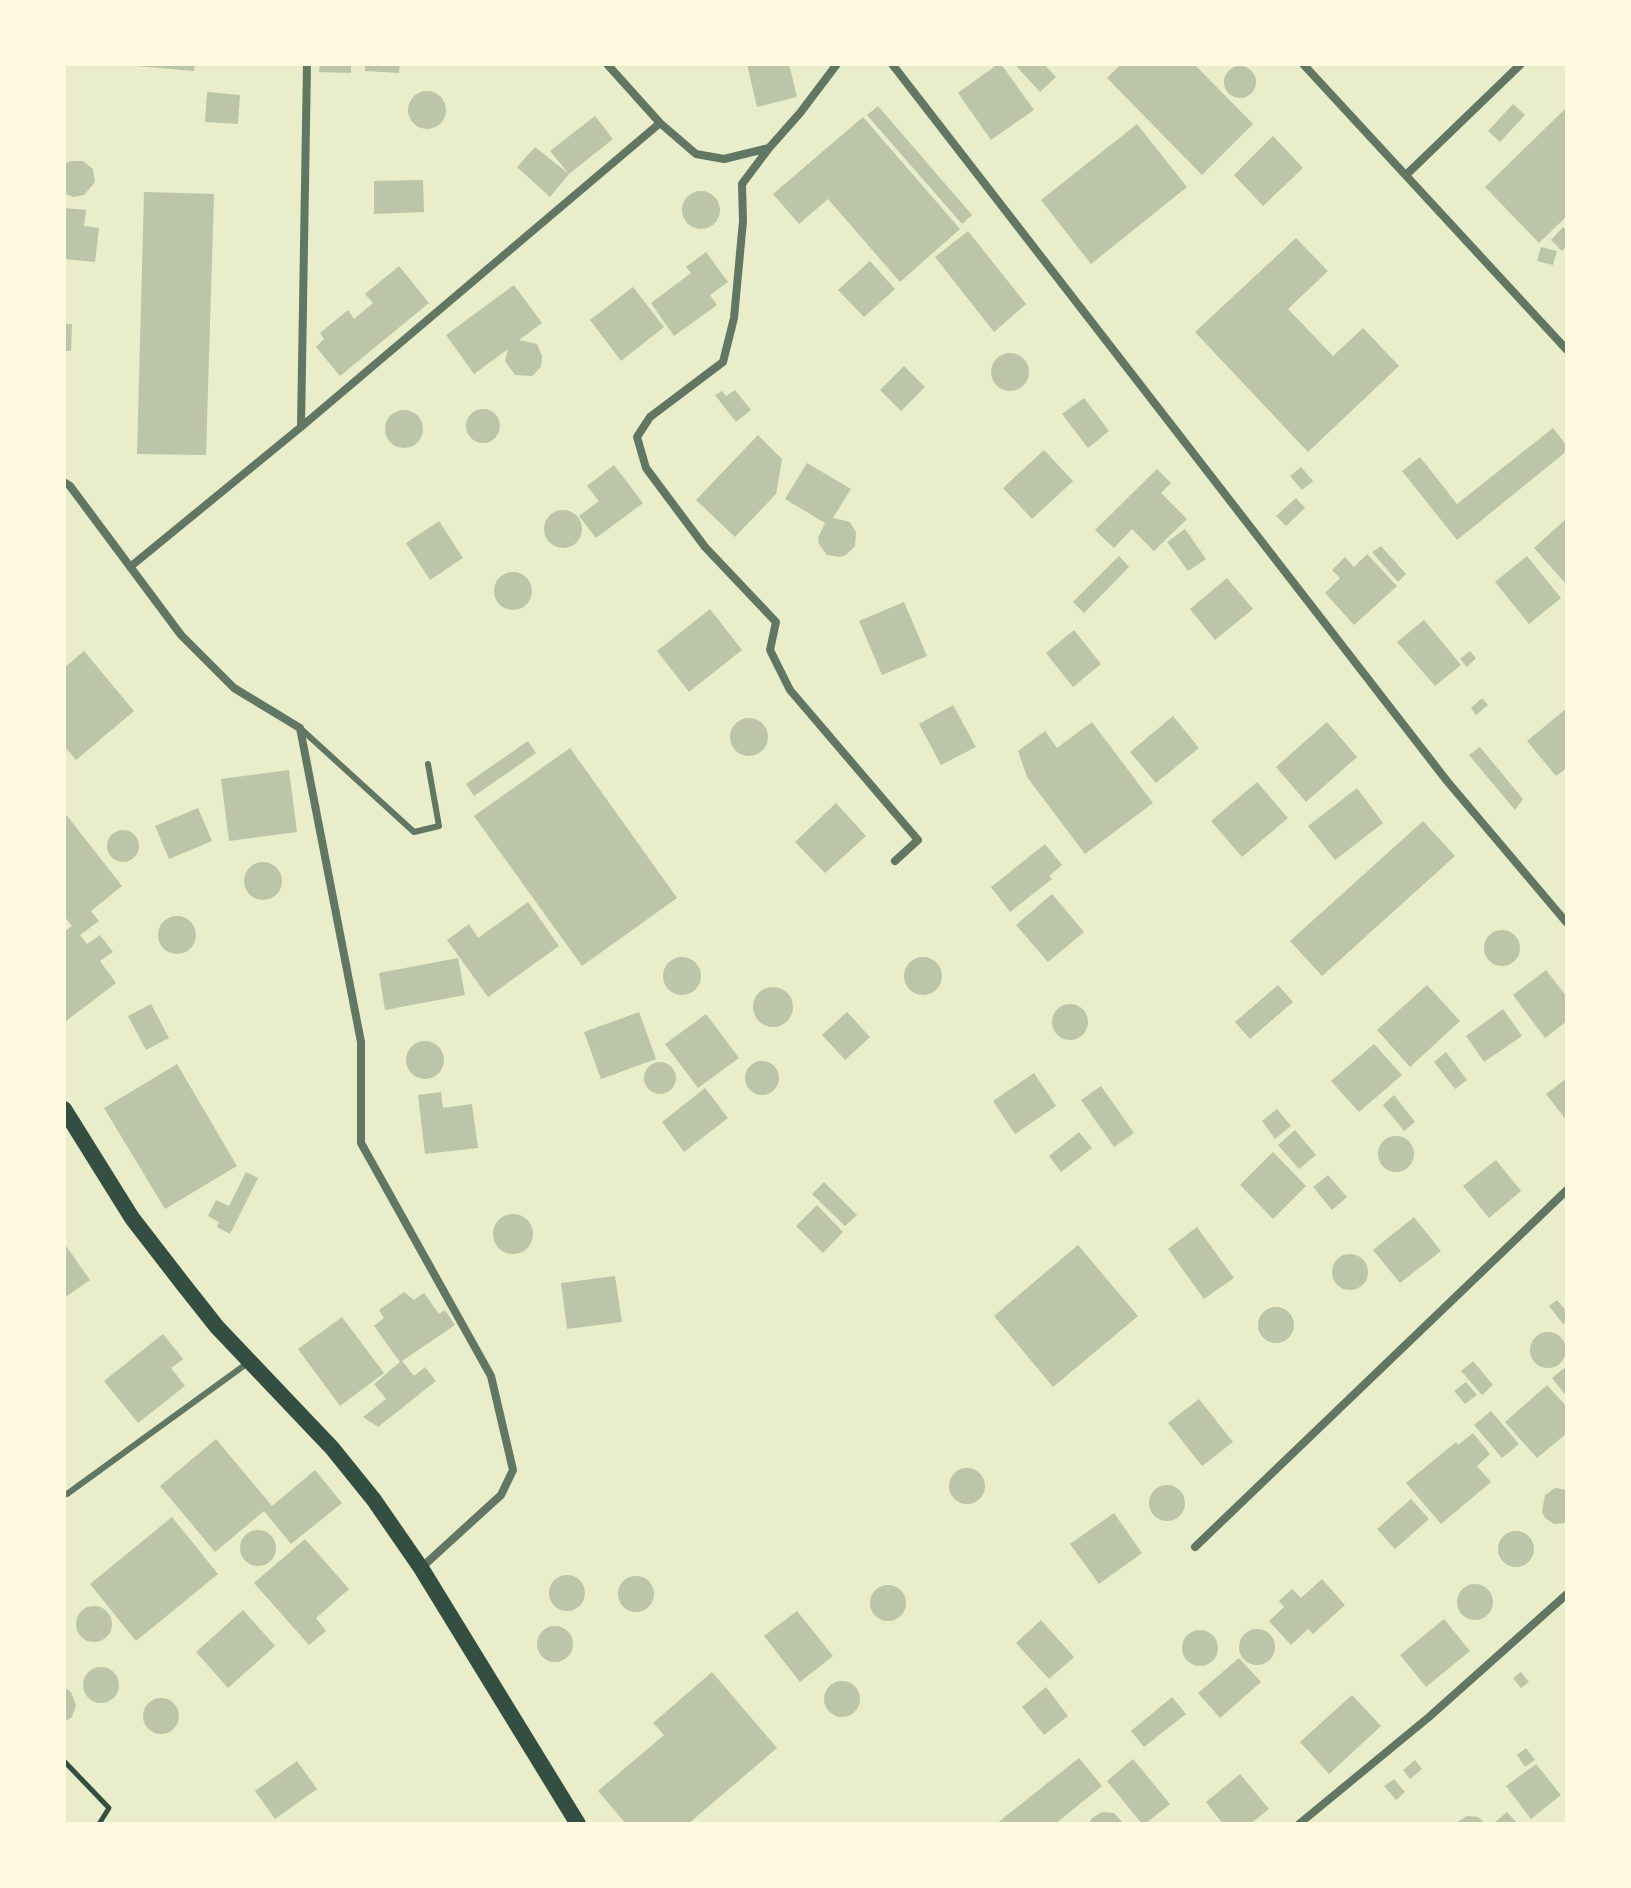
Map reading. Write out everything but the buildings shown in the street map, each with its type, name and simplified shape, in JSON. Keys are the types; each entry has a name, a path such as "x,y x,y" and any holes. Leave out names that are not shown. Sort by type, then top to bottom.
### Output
{"main road":[{"path":"64,1109 132,1218 217,1327 332,1448 374,1500 421,1568 578,1824"}],"street":[{"path":"301,427 307,64"},
{"path":"607,64 660,123 696,154 724,159 769,148"},
{"path":"837,64 742,184 743,221 734,318 723,362 650,417 637,437 646,468 705,547 776,622 770,650 790,690 918,840 895,861"},
{"path":"892,64 1447,781 1567,923"},
{"path":"1303,64 1566,348"},
{"path":"1406,175 1521,64"},
{"path":"130,567 301,427 660,123"},
{"path":"64,482 181,635 234,688 300,728 361,1042 361,1143 491,1376 513,1470 501,1495 421,1568"},
{"path":"1195,1547 1567,1190"},
{"path":"1299,1824 1429,1717 1567,1594"}],"lane":[{"path":"300,728 414,832 439,826 428,764"},
{"path":"67,1494 250,1362"}],"path":[{"path":"64,1761 109,1808 99,1824"}]}
